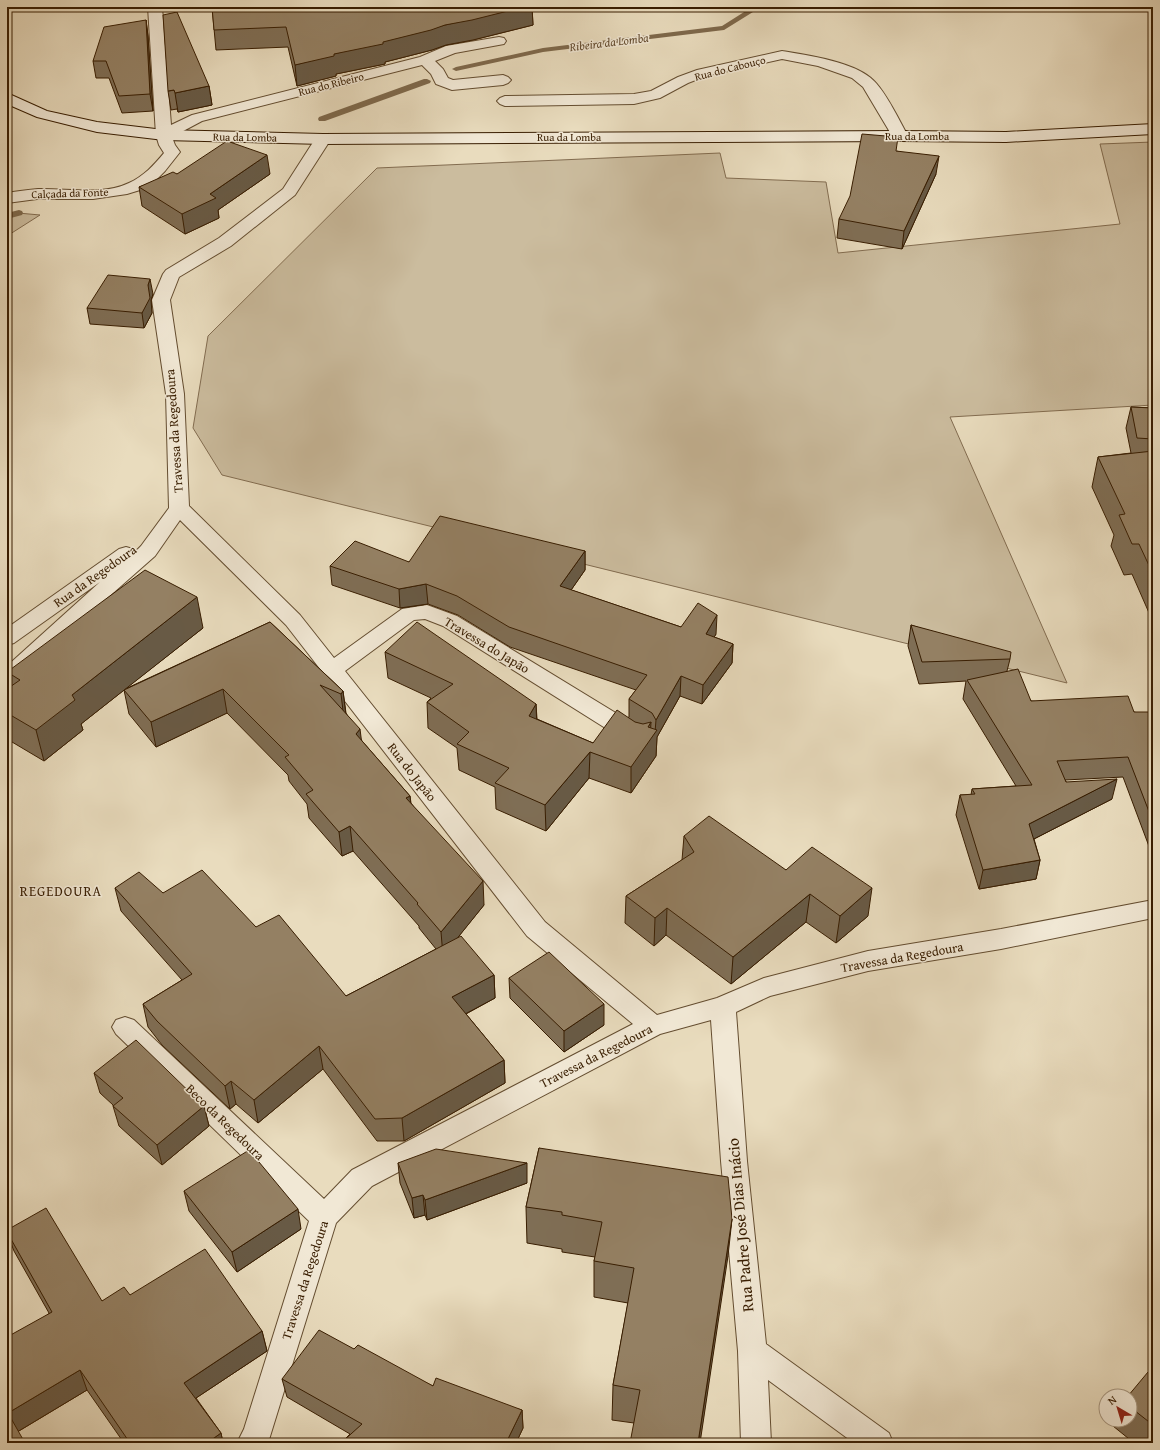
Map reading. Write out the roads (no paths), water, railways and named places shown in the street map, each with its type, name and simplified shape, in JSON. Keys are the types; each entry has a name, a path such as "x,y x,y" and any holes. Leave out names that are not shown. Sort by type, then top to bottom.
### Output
{"street":[{"path":"155,7 164,135"},
{"name":"Rua do Ribeiro","path":"164,135 197,118 425,60 436,54 453,49 499,41"},
{"name":"Rua do Cabouço","path":"505,101 634,99 656,95 683,80 702,73 782,55 821,62 857,75 869,84 900,136"},
{"path":"425,60 438,72 441,81 452,85 503,80"},
{"name":"Rua da Lomba","path":"7,98 42,114 96,127 164,135 323,138 1006,137 1153,129"},
{"name":"Rua da Lomba","path":"1103,131 1153,120"},
{"name":"Calçada da Fonte","path":"7,198 36,194 99,194 131,188 146,181 172,152 167,145 164,135"},
{"name":"Travessa da Regedoura","path":"7,678 47,640 148,551 179,508 175,394 161,300 172,274 225,242 289,192 323,138"},
{"name":"Rua da Regedoura","path":"7,638 139,545 179,508"},
{"name":"Rua do Japão","path":"179,508 293,620 536,929 653,1026"},
{"name":"Travessa do Japão","path":"332,670 409,614 427,612 450,621 643,740"},
{"name":"Travessa da Regedoura","path":"252,1443 257,1434 324,1217 362,1178 653,1026 723,1006 764,988 868,960 1001,939 1153,909"},
{"name":"Rua Padre José Dias Inácio","path":"723,1006 734,1161 752,1351 756,1443"},
{"name":"Beco da Regedoura","path":"125,1027 324,1217"},
{"path":"752,1351 878,1443"}],"waterway":[{"name":"Ribeira da Lomba","path":"456,69 543,50 724,28 757,7"},
{"name":"Ribeira da Lomba","path":"322,119 427,81"},
{"name":"Ribeira da Lomba","path":"7,216 19,213"}],"district":[{"name":"REGEDOURA","path":"61,891"}]}
